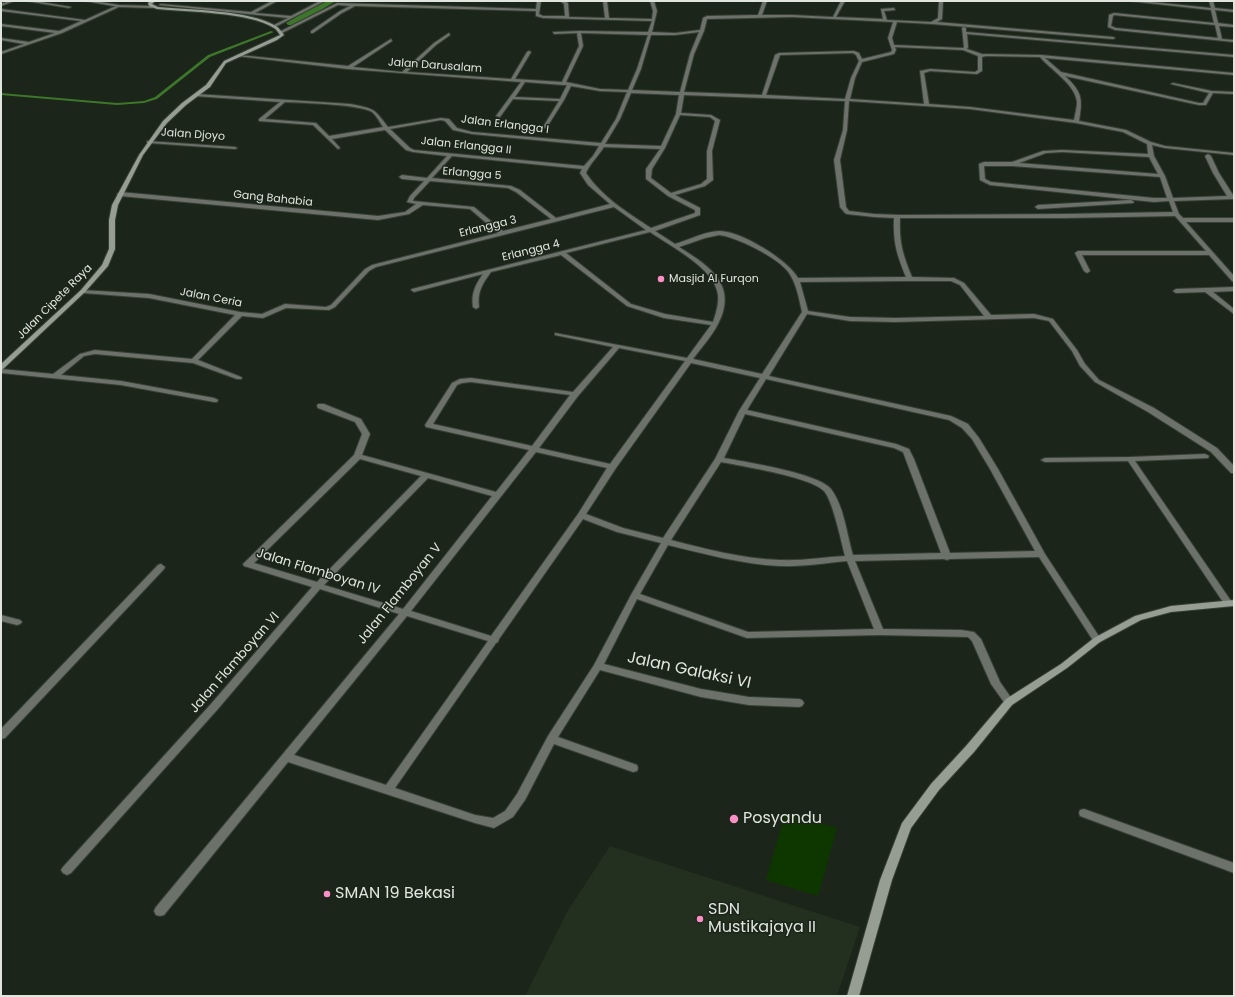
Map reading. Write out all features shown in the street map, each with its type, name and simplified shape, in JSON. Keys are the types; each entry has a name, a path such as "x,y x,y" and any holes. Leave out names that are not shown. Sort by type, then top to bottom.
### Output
{"main road":[{"path":"153,1 149,4 152,7 253,18 276,26 281,32"},
{"name":"Jalan Cipete Raya","path":"1,368 83,292 105,266 112,249 112,220 120,194 149,142 169,117 208,86 225,62 281,37 281,32"},
{"path":"853,996 886,880 906,826 935,787 970,749 1009,702 1064,666 1097,640 1126,624 1145,616 1171,609 1231,603"}],"street":[{"path":"1,5 12,1"},
{"path":"28,1 70,7 47,16"},
{"path":"87,1 119,6 152,7"},
{"path":"252,12 275,1"},
{"path":"276,26 323,1"},
{"path":"367,6 379,1"},
{"path":"539,1 537,15 567,18 654,20"},
{"path":"562,1 566,3 567,18"},
{"path":"605,1 607,19"},
{"path":"388,790 581,516 612,467 715,324 720,312 722,301 720,287 715,277 705,267 676,246 614,205 589,183 583,172 595,157 618,119 630,90 654,20 655,11 652,1"},
{"path":"760,16 765,1"},
{"path":"834,18 843,1"},
{"path":"932,23 940,19 941,1"},
{"path":"1131,1 1234,11"},
{"path":"1211,1 1220,40"},
{"path":"162,5 252,12 291,17"},
{"path":"281,32 333,5 537,10"},
{"path":"312,32 354,5"},
{"path":"1,53 61,32 119,6"},
{"path":"885,21 882,10 894,9"},
{"path":"1,10 88,21"},
{"path":"1234,26 1114,14 1111,15 1109,26 1115,29 1234,41"},
{"path":"678,114 711,116 718,120 708,161 711,174 710,180 703,185 670,195 650,179 648,169 663,148 678,114 692,54 702,32 705,18 707,17 760,16 932,23 1113,38"},
{"path":"895,22 890,38 893,52 889,55 861,61 853,78 847,100 845,130 837,160 843,207 847,212 853,214 897,216 1078,217 1176,214"},
{"path":"1,25 61,32"},
{"path":"964,25 966,47 964,49"},
{"path":"554,32 688,34 702,32"},
{"path":"563,84 581,46 579,32"},
{"path":"965,33 1234,56"},
{"path":"403,73 435,44 449,34"},
{"path":"1,39 30,43"},
{"path":"348,68 391,40"},
{"path":"892,46 964,49 982,56 996,54 1041,56 1234,74"},
{"path":"512,80 529,52"},
{"path":"764,96 777,55 779,54 854,52 858,54 861,61"},
{"name":"Jalan Darusalam","path":"239,56 403,73 570,84 600,90 630,90 847,100 999,112 1076,122 1124,131 1149,143 1181,149 1234,154"},
{"path":"927,106 922,72 930,70 975,73 980,71 980,56 982,56"},
{"path":"1041,56 1057,73 1074,87 1079,101 1076,122"},
{"path":"1057,73 1199,104 1204,104 1212,92"},
{"path":"498,116 524,81"},
{"path":"545,127 570,84"},
{"path":"1173,84 1212,92 1234,93"},
{"name":"Jalan Erlangga II","path":"196,95 350,105 375,112 387,129 408,149 420,152 585,168"},
{"path":"512,98 562,100"},
{"path":"284,101 261,120 314,124 338,148"},
{"name":"Jalan Erlangga I","path":"328,138 445,119 455,129 461,131 602,145 663,148"},
{"name":"Jalan Djoyo","path":"149,142 234,148"},
{"path":"1149,143 1151,156 1162,176 1176,214 1234,280"},
{"path":"1012,164 1045,152 1062,151 1151,156"},
{"path":"451,155 410,200 413,203 472,208 502,233"},
{"path":"1208,156 1216,174 1232,197"},
{"path":"1154,200 990,183 983,180 981,165 1012,164 1162,176"},
{"name":"Erlangga 5","path":"402,178 509,187 518,191 554,220"},
{"name":"Gang Bahabia","path":"120,194 378,218 407,213 422,204"},
{"name":"Erlangga 4","path":"414,290 652,230 698,214 698,210 670,195"},
{"path":"1038,207 1232,197"},
{"name":"Erlangga 3","path":"333,306 367,270 374,266 614,205"},
{"path":"897,216 896,236 898,253 910,280"},
{"path":"1181,220 1234,220"},
{"path":"287,757 475,819 494,823 509,814 521,797 552,739 598,666 635,595 666,541 719,459 743,411 805,312 796,280 789,269 744,240 734,235 720,233 710,234 676,246"},
{"path":"562,253 629,305 664,316 715,324"},
{"path":"1087,271 1078,253 1209,253"},
{"path":"476,307 474,298 478,284 488,272"},
{"path":"796,280 952,279 962,284 989,317"},
{"path":"1176,291 1234,289"},
{"path":"1208,290 1234,312"},
{"name":"Jalan Ceria","path":"83,292 149,296 240,314 263,316 285,306 323,309 333,306"},
{"path":"805,312 850,319 889,320 1034,316 1051,320 1075,351 1082,365 1097,381 1151,410 1214,450 1234,471"},
{"path":"194,361 240,314"},
{"path":"558,334 688,360 951,418 965,426 975,438 994,468 1042,554 1097,640"},
{"name":"Jalan Flamboyan V","path":"160,911 405,612 534,449 575,394 617,346"},
{"path":"54,377 82,355 91,352 194,361 239,378"},
{"path":"1,371 121,383 214,400"},
{"path":"575,394 471,380 460,381 454,384 429,424 612,467"},
{"path":"321,406 358,420 366,434 358,456 497,494"},
{"path":"743,411 896,446 906,451 947,557"},
{"name":"Jalan Flamboyan IV","path":"358,456 255,558 247,564 495,640"},
{"path":"1046,460 1205,456"},
{"path":"719,459 816,481 827,489 834,503 850,558 880,632"},
{"path":"1130,459 1231,603"},
{"name":"Jalan Flamboyan VI","path":"67,870 214,707 319,585 426,475"},
{"path":"581,516 620,530 706,552 756,561 782,563 850,558 1042,554"},
{"path":"1,735 162,567"},
{"path":"635,595 747,635 880,632 971,634 976,639 996,684 1009,702"},
{"path":"1,618 17,622"},
{"name":"Jalan Galaksi VI","path":"598,666 701,692 749,701 799,703"},
{"path":"552,739 634,768"},
{"path":"1084,813 1234,868"}],"shaded area":[{"name":"SDN Mustikajaya II","path":"610,846 860,927 837,996 525,996 567,912"}],"green space":[{"path":"785,814 837,828 818,896 766,880"}],"waterway":[{"path":"292,23 331,1"},
{"path":"1,94 117,104 144,102 156,98 209,56 272,32"}],"place":[{"name":"Masjid Al Furqon","path":"661,279"},
{"name":"Posyandu","path":"734,819"},
{"name":"SMAN 19 Bekasi","path":"327,894"},
{"name":"SDN Mustikajaya II","path":"700,919"}]}
